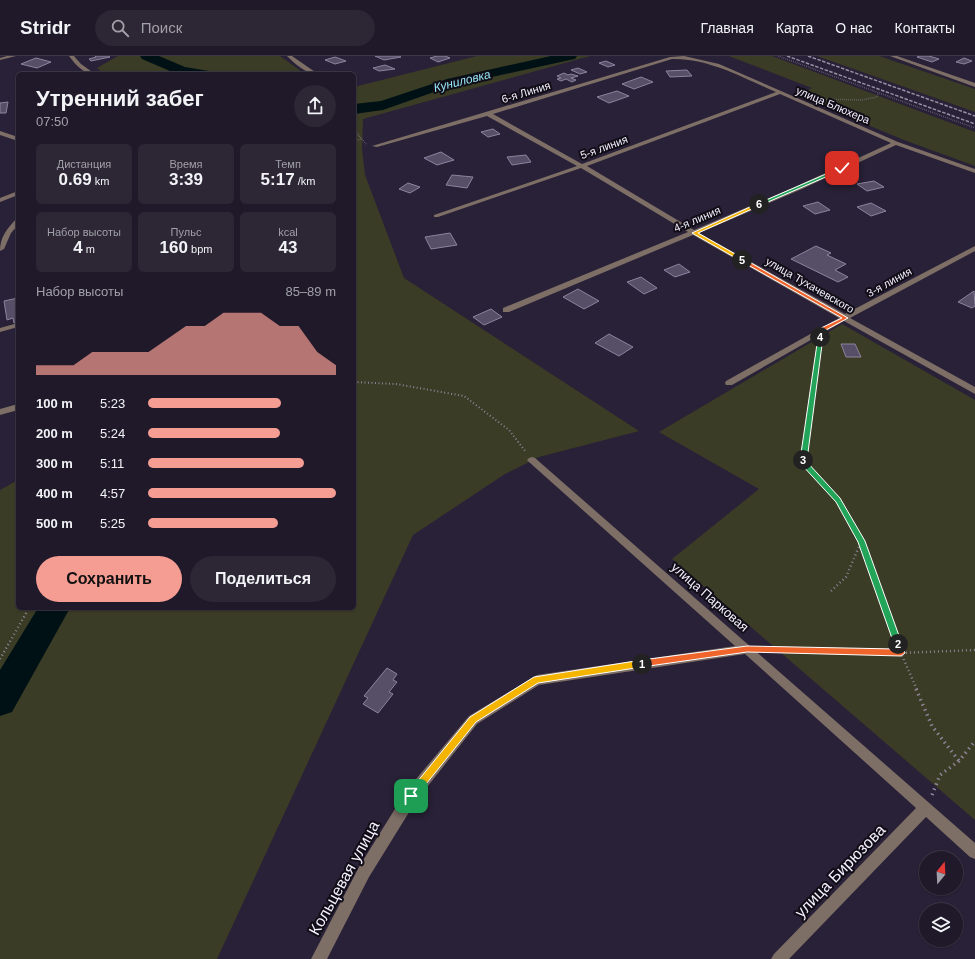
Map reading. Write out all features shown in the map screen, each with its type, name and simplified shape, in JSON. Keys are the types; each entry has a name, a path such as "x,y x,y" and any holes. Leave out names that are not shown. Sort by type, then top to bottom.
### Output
{"street":[{"path":"0,59 14,56"},
{"path":"71,56 79,65 89,72"},
{"path":"289,56 312,72"},
{"path":"892,56 975,85"},
{"name":"улица Блюхера","path":"684,57 696,58 717,65 778,93 896,143 975,171"},
{"name":"6-я Линия","path":"374,146 488,114 672,58 684,57"},
{"name":"5-я линия","path":"436,216 582,166 778,93"},
{"name":"улица Тухачевского","path":"488,114 582,166 694,233 975,391"},
{"path":"0,133 16,138"},
{"name":"4-я линия","path":"506,310 694,233 896,143"},
{"path":"0,200 16,194"},
{"path":"0,249 8,233 16,223"},
{"name":"3-я линия","path":"729,382 821,330 975,248"},
{"path":"0,330 16,326"},
{"path":"0,412 16,408"},
{"name":"улица Парковая","path":"532,460 975,852"},
{"name":"Кольцевая улица","path":"319,959 364,872 411,796 473,720 537,680 747,649"},
{"name":"улица Бирюзова","path":"779,959 926,808"}],"path":[{"path":"778,56 975,128"},
{"path":"817,100 862,100 878,97 878,93"},
{"path":"356,133 368,145 374,146"},
{"path":"356,140 361,139"},
{"path":"821,330 803,462 838,500 861,541 901,653 932,726 959,761"},
{"path":"356,382 396,384 464,396 509,430 532,460"},
{"path":"831,591 846,577 861,541"},
{"path":"0,659 28,610"},
{"path":"747,649 901,653 975,650"},
{"path":"926,808 940,775 959,761 975,741"}],"green space":[{"path":"118,56 280,56 302,72 102,72 97,68"},
{"path":"477,56 590,56 363,119 362,149 365,175 404,278 639,431 539,457 505,474 413,535 217,959 0,959 0,490 16,481 16,610 356,610 356,86"},
{"path":"729,56 772,56 975,132 975,166 904,140 795,95 812,88"},
{"path":"817,56 879,56 975,89 975,112"},
{"path":"842,324 975,400 975,820 672,559 759,489 659,432"}],"building":[{"path":"95,56 110,57 91,61 89,59 96,57"},
{"path":"375,56 399,56 401,57 384,60"},
{"path":"445,56 450,58 438,62 430,58"},
{"path":"929,56 939,59 932,62 917,57"},
{"path":"335,57 346,61 335,64 325,60"},
{"path":"36,58 51,62 37,68 21,64"},
{"path":"964,58 972,61 964,64 956,62"},
{"path":"606,61 615,65 608,67 599,63"},
{"path":"385,65 395,69 379,71 373,68"},
{"path":"578,68 587,72 580,74 571,70"},
{"path":"687,70 692,76 670,77 666,71"},
{"path":"564,73 578,76 571,78 576,80 572,82 566,79 561,81 557,79 561,78 557,76"},
{"path":"641,77 653,82 634,89 622,84"},
{"path":"617,91 629,96 609,103 597,97"},
{"path":"8,102 6,113 0,113 0,103"},
{"path":"493,129 500,134 488,137 481,132"},
{"path":"441,152 454,160 437,165 424,158"},
{"path":"526,155 531,162 512,165 507,157"},
{"path":"452,175 473,177 467,188 446,185"},
{"path":"874,181 884,187 867,191 857,184"},
{"path":"408,183 420,187 410,193 399,189"},
{"path":"818,202 830,210 815,214 803,206"},
{"path":"871,203 886,211 871,216 857,207"},
{"path":"450,233 457,245 431,249 425,237"},
{"path":"816,246 831,253 827,255 846,264 835,270 848,277 838,282 791,259"},
{"path":"679,264 690,272 675,277 664,270"},
{"path":"641,277 657,288 644,294 627,282"},
{"path":"578,289 599,301 584,309 563,297"},
{"path":"974,291 975,306 972,308 958,302"},
{"path":"16,298 16,322 14,323 13,318 7,320 4,301"},
{"path":"491,309 502,317 484,325 473,317"},
{"path":"609,334 633,347 619,356 595,343"},
{"path":"841,344 855,344 861,357 846,357"},
{"path":"387,668 397,674 393,680 397,682 389,692 393,694 378,713 363,704 368,698 364,696"}],"waterway":[{"path":"147,56 182,71 189,72"},
{"name":"Куниловка","path":"356,109 383,105 447,83 570,56"},
{"path":"0,701 53,610"}],"railway":[{"path":"787,56 975,124"},
{"path":"808,56 975,116"}],"route":[{"path":"411,796 473,720 537,680 747,649 901,653 861,541 838,500 803,462 821,330 846,318 694,233 842,168"}]}
